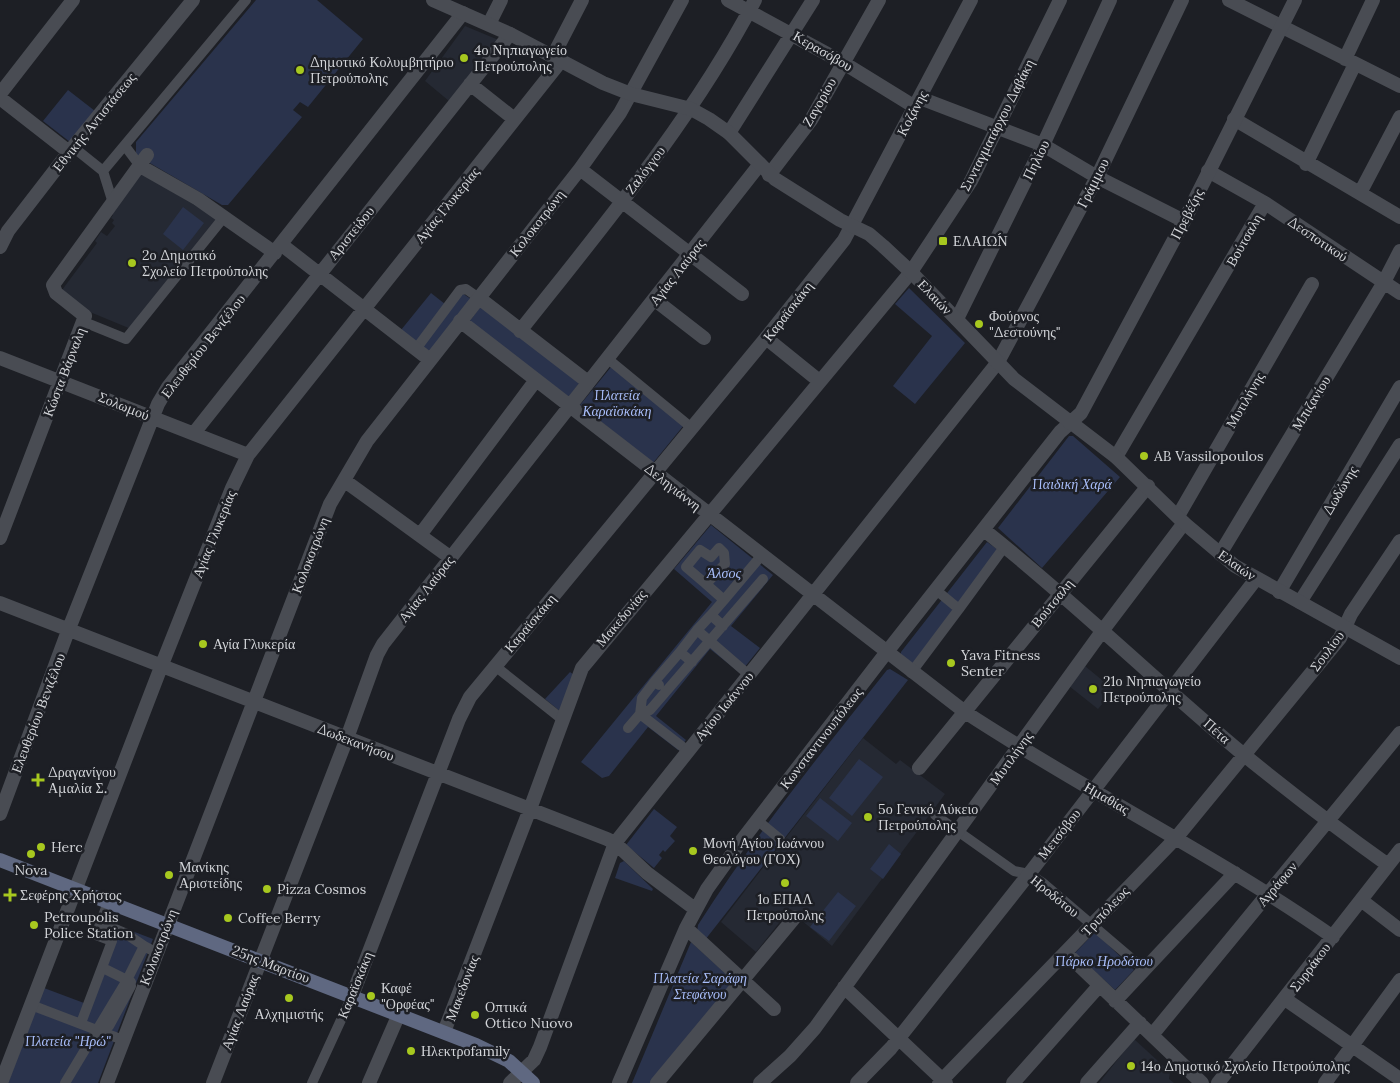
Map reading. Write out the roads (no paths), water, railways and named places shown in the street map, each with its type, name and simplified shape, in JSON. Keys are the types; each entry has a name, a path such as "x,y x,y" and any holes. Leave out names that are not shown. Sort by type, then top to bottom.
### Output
{"main road":[{"name":"25ης Μαρτίου","path":"0,860 495,1053 522,1071 534,1083"}],"street":[{"path":"0,94 73,0"},
{"name":"Εθνικής Αντιστάσεως","path":"0,247 8,231 71,150 193,0"},
{"path":"103,171 246,0"},
{"name":"Ελαιών","path":"432,0 456,7 603,83 631,94 691,109 729,134 765,169 840,220 868,234 911,272 1030,394 1116,457 1181,520 1220,554 1256,579 1400,658"},
{"path":"489,24 501,0"},
{"name":"Αγίας Γλυκερίας","path":"1,1083 161,667 232,488 248,455 513,118 557,58 582,0"},
{"name":"Κολοκοτρώνη","path":"107,1083 123,1040 125,1003 143,987 150,950 167,924 324,516 367,441 580,169 620,113 682,0"},
{"name":"Κερασόβου","path":"728,0 752,5 792,34 917,103 1043,145 1097,177 1184,222"},
{"path":"729,134 813,0"},
{"name":"Ζαγορίου","path":"765,169 811,120 842,62 879,0"},
{"name":"Κοζάνης","path":"853,225 971,0"},
{"name":"Συνταγματάρχου Δαβάκη","path":"911,272 971,182 1060,0"},
{"name":"Πηλίου","path":"957,319 1043,145 1110,0"},
{"name":"Γράμμου","path":"998,362 1097,177 1182,0"},
{"path":"1229,0 1350,62 1399,82"},
{"name":"Πρεβέζης","path":"1070,423 1081,413 1184,222 1295,0"},
{"path":"1306,164 1350,62 1373,0"},
{"name":"Ζαλόγγου","path":"520,330 691,109 752,5"},
{"name":"Ελευθερίου Βενιζέλου","path":"0,814 68,631 152,418 168,387 278,249 456,7"},
{"name":"Αριστείδου","path":"194,433 510,34"},
{"path":"470,84 513,118"},
{"path":"0,98 103,171 113,204"},
{"path":"1360,193 1400,117"},
{"path":"1234,119 1306,164 1400,217"},
{"path":"125,146 224,216 319,274 430,360"},
{"name":"Κώστα Βάρναλη","path":"0,538 84,322 85,316 82,312 56,293 53,285 144,161"},
{"path":"580,169 742,294"},
{"name":"Αγίας Λαύρας","path":"213,1083 380,649 588,382 690,255 765,169"},
{"name":"Δεσποτικού","path":"1208,171 1265,204 1400,293"},
{"name":"Βούτσαλη","path":"1116,457 1265,204"},
{"path":"84,322 126,339 224,216"},
{"name":"Καραϊσκάκη","path":"312,1083 352,996 465,705 494,666 656,474 766,338 844,240 853,225"},
{"name":"Μπιζανίου","path":"1220,554 1384,282 1400,251"},
{"name":"Μακεδονίας","path":"444,1032 582,668 590,655 818,380 911,272"},
{"name":"Μυτιλήνης","path":"760,1083 802,1044 956,831 1019,748 1181,520 1312,284"},
{"path":"416,349 460,290 466,289 588,382"},
{"path":"655,300 704,338"},
{"name":"Δεληγιάννη","path":"460,321 886,653"},
{"path":"766,338 818,380"},
{"name":"Σολωμού","path":"0,358 248,455"},
{"path":"608,359 692,428"},
{"name":"Αγίου Ιωάννου","path":"510,1083 534,1060 540,1047 615,843 998,362"},
{"path":"420,536 536,380"},
{"name":"Δωδώνης","path":"1279,592 1400,387"},
{"name":"Κωνσταντινουπόλεως","path":"620,1083 686,928 707,889 886,653 1060,432 1070,423"},
{"path":"1300,602 1400,445"},
{"path":"344,481 451,558"},
{"name":"Βούτσαλη","path":"919,768 1148,486"},
{"name":"Πέτα","path":"984,530 1103,630 1243,754 1328,822 1388,865"},
{"name":"Σουλίου","path":"1243,754 1340,638 1351,614 1400,541"},
{"path":"682,545 695,556"},
{"path":"911,673 1005,546"},
{"path":"706,584 725,564 724,553 719,548 711,557 700,550 686,567 724,600"},
{"path":"640,714 642,698 655,681 761,556"},
{"path":"628,728 640,714 650,710 774,566"},
{"path":"751,568 764,579"},
{"name":"Μετσόβου","path":"857,1083 899,1037 1029,874 1256,579"},
{"path":"936,590 959,608"},
{"name":"Δωδεκανήσου","path":"0,603 615,843 647,873 695,909"},
{"path":"711,615 723,626"},
{"path":"697,630 749,675"},
{"path":"680,652 692,662"},
{"name":"Ημαθίας","path":"886,653 965,712 1019,748 1270,893 1333,936"},
{"path":"494,666 563,720"},
{"path":"655,681 667,691"},
{"path":"640,714 688,751"},
{"name":"Αγράφων","path":"1152,1035 1400,734"},
{"name":"Τριπόλεως","path":"943,1082 1176,838 1243,754"},
{"name":"Ηροδότου","path":"935,815 1014,871 1029,874 1043,883 1091,926 1145,970"},
{"path":"758,820 780,839"},
{"name":"Συρράκου","path":"1218,1083 1400,850"},
{"path":"1115,1000 1235,873"},
{"path":"1361,900 1400,930"},
{"path":"81,1023 112,941 96,934 108,902"},
{"path":"657,1083 795,917"},
{"path":"101,922 125,933 150,950 126,981"},
{"path":"686,928 774,1009"},
{"path":"1066,954 1202,1083"},
{"path":"103,968 126,981 143,987"},
{"path":"1325,1083 1400,980"},
{"path":"32,1005 81,1023 109,1026 125,1003 131,986 126,981"},
{"path":"1014,1083 1099,986"},
{"path":"844,987 899,1037 943,1082"},
{"path":"1285,999 1400,1079"},
{"path":"369,1083 399,1014"},
{"path":"1087,1083 1140,1023"},
{"path":"100,1026 123,1040"},
{"path":"65,1083 100,1026"}],"place":[{"name":"4ο Νηπιαγωγείο Πετρούπολης","path":"464,58"},
{"name":"Δημοτικό Κολυμβητήριο Πετρούπολης","path":"300,70"},
{"name":"ΕΛΑΙΏΝ","path":"943,241"},
{"name":"2ο Δημοτικό Σχολείο Πετρούπολης","path":"132,263"},
{"name":"Φούρνος \"Δεστούνης\"","path":"979,324"},
{"name":"AB Vassilopoulos","path":"1144,456"},
{"name":"Αγία Γλυκερία","path":"203,644"},
{"name":"Yava Fitness Senter","path":"951,663"},
{"name":"21ο Νηπιαγωγείο Πετρούπολης","path":"1093,689"},
{"name":"Δραγανίγου Αμαλία Σ.","path":"38,780"},
{"name":"5ο Γενικό Λύκειο Πετρούπολης","path":"868,817"},
{"name":"Herc","path":"41,847"},
{"name":"Μονή Αγίου Ιωάννου Θεολόγου (ΓΟΧ)","path":"693,851"},
{"name":"Nova","path":"31,854"},
{"name":"Μανίκης Αριστείδης","path":"169,875"},
{"name":"1ο ΕΠΑΛ Πετρούπολης","path":"785,883"},
{"name":"Pizza Cosmos","path":"267,889"},
{"name":"Σεφέρης Χρήστος","path":"10,895"},
{"name":"Coffee Berry","path":"228,918"},
{"name":"Petroupolis Police Station","path":"34,925"},
{"name":"Καφέ \"Ορφέας\"","path":"371,996"},
{"name":"Αλχημιστής","path":"289,998"},
{"name":"Οπτικά Ottico Nuovo","path":"475,1015"},
{"name":"Ηλεκτροfamily","path":"411,1051"},
{"name":"14ο Δημοτικό Σχολείο Πετρούπολης","path":"1131,1066"}],"park label":[{"name":"Πλατεία Καραϊσκάκη","path":"617,404"},
{"name":"Παιδική Χαρά","path":"1072,484"},
{"name":"Άλσος","path":"724,573"},
{"name":"Πάρκο Ηροδότου","path":"1104,961"},
{"name":"Πλατεία Σαράφη Στεφάνου","path":"700,986"},
{"name":"Πλατεία \"Ηρώ\"","path":"68,1041"}]}
